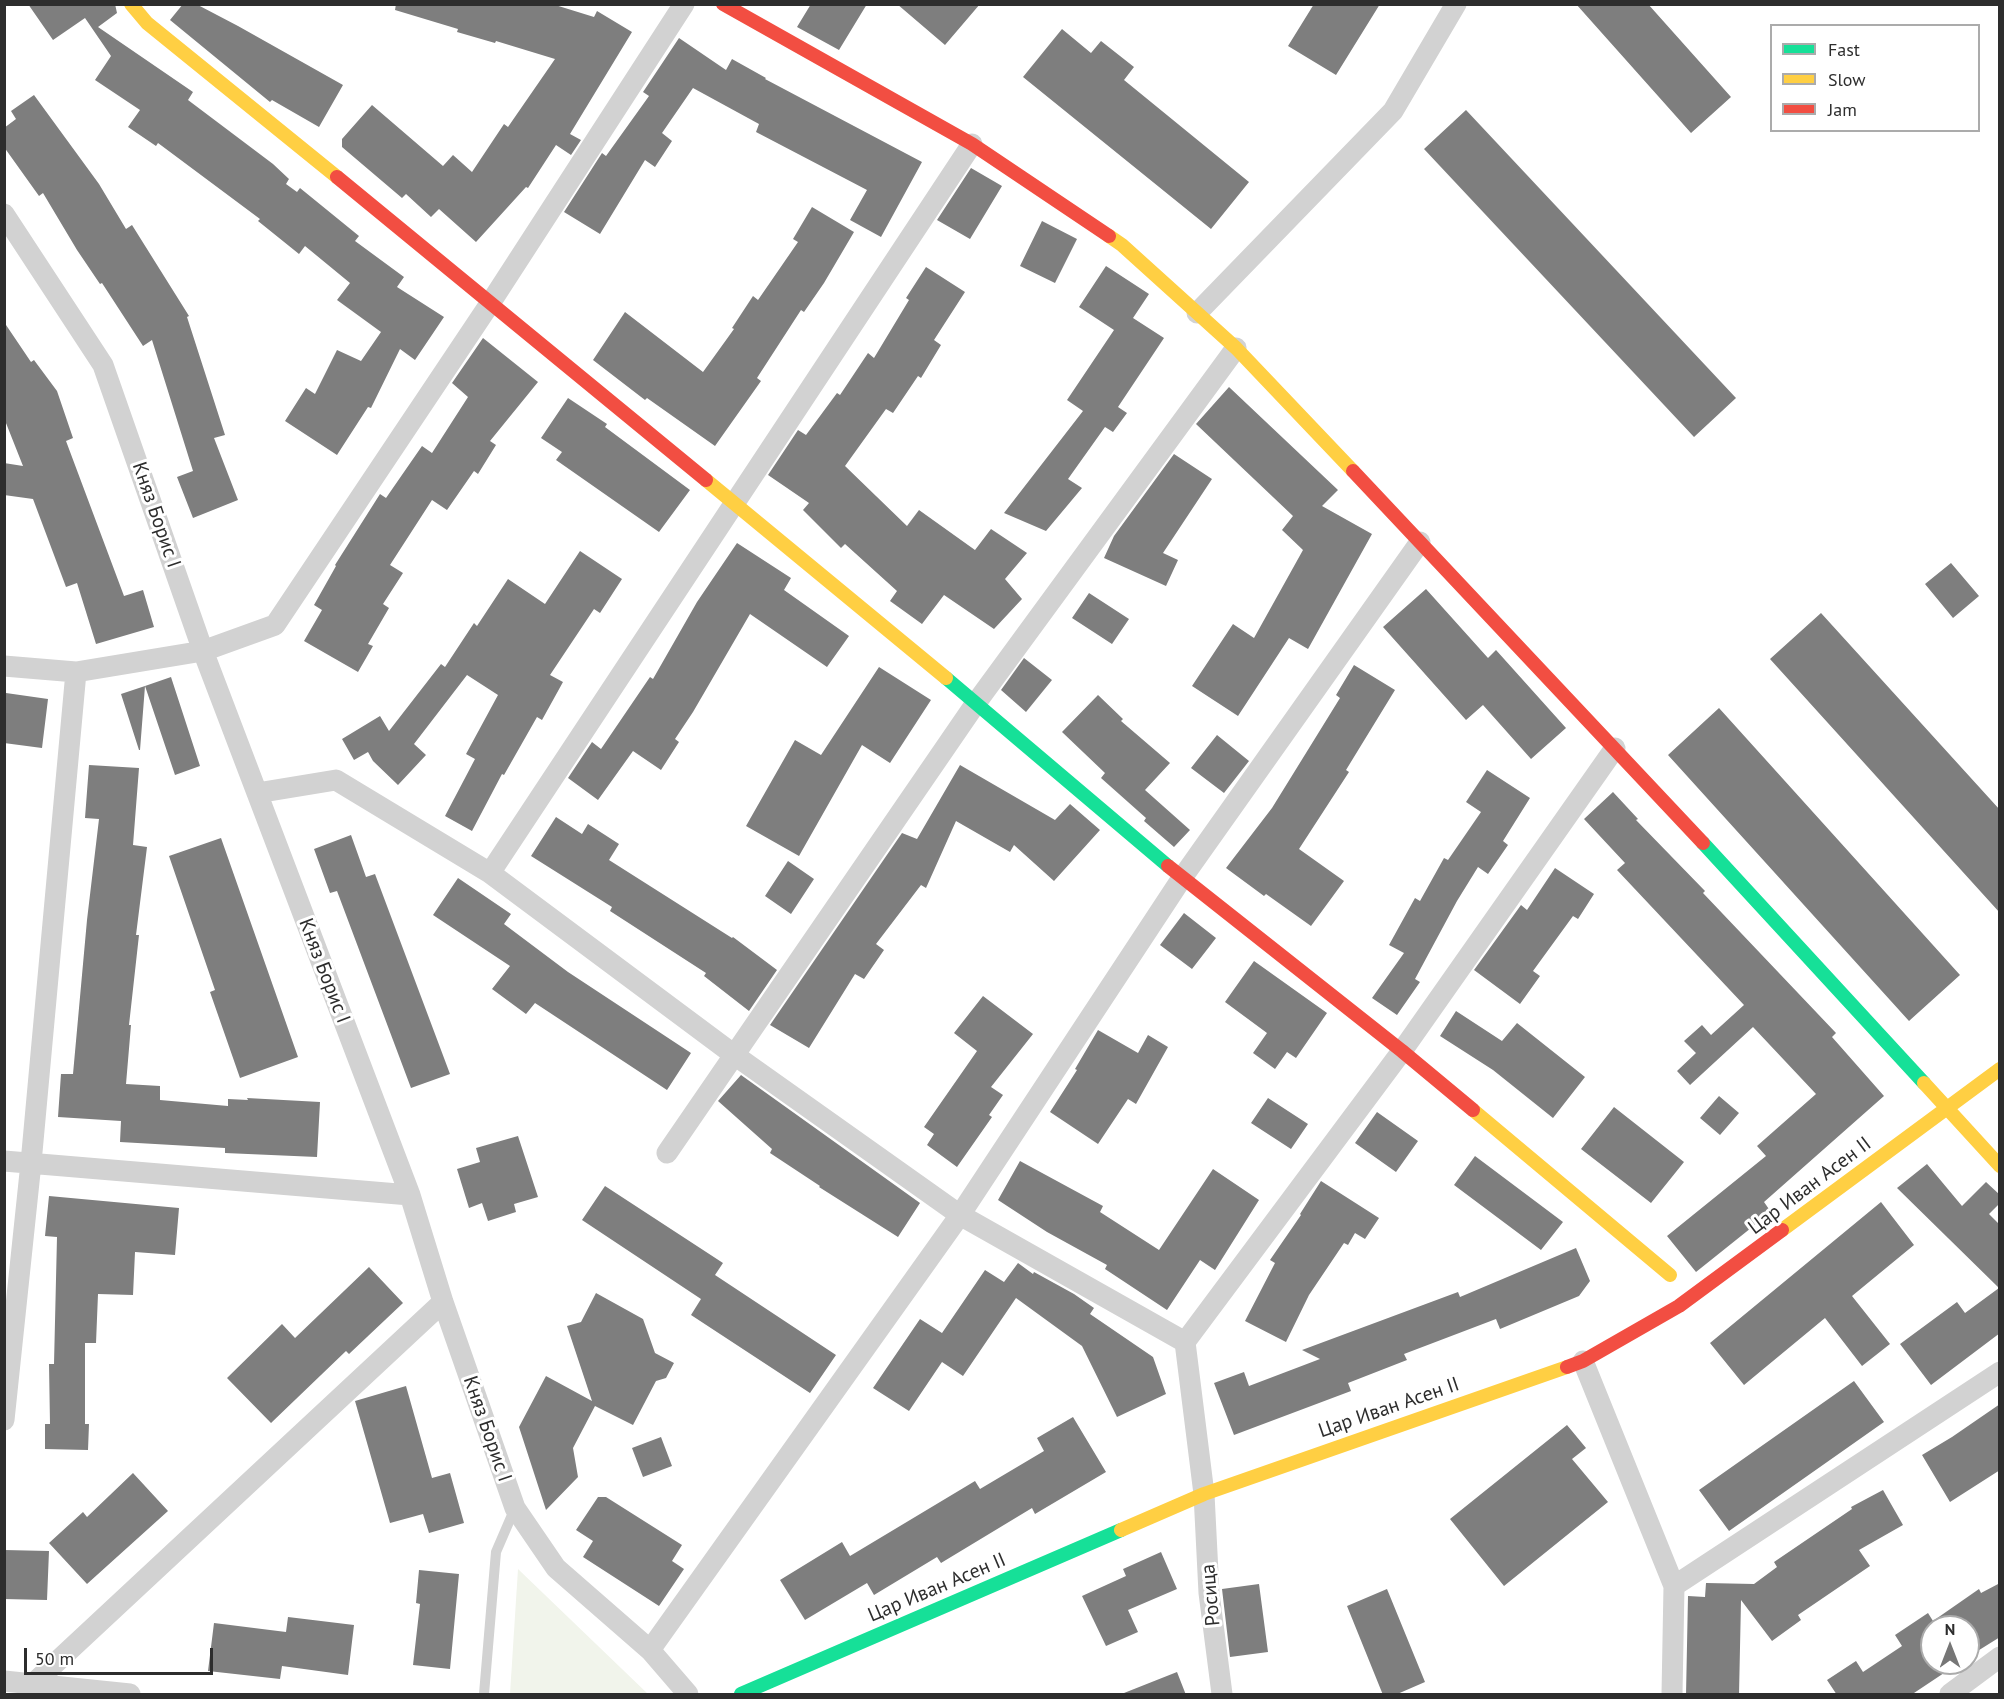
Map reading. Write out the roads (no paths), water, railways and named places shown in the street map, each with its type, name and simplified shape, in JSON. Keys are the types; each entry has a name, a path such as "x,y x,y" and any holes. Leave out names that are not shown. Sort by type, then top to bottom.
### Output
{"street":[{"path":"131,4 147,23 491,302 1182,878 1402,1051 1670,1275"},
{"path":"4,666 76,672 203,651 275,625 491,302 684,4"},
{"path":"723,4 755,12 972,144 1122,245 1236,348 1615,748 2000,1166"},
{"path":"1197,313 1393,111 1456,4"},
{"path":"490,873 972,144"},
{"name":"Княз Борис I","path":"4,214 103,365 203,651 410,1196 443,1302 515,1508 556,1568 650,1650 688,1695"},
{"path":"666,1153 976,704 1236,348"},
{"path":"650,1650 960,1215 1182,878 1420,542"},
{"path":"4,1420 31,1163 76,672"},
{"path":"257,794 336,780 490,873 733,1054 960,1215 1185,1342 1402,1051 1615,748"},
{"name":"Цар Иван Асен II","path":"741,1695 1204,1494 1583,1361 1679,1306 2000,1069"},
{"path":"4,1161 410,1196"},
{"path":"34,1683 443,1302"},
{"name":"Росица","path":"1185,1342 1204,1494 1209,1593 1222,1695"},
{"path":"1583,1361 1674,1586 1672,1695"},
{"path":"1674,1586 2000,1372"},
{"path":"1950,1695 2000,1657"},
{"path":"4,1681 130,1695"}],"lane":[{"path":"484,1695 496,1552 515,1508"}]}
